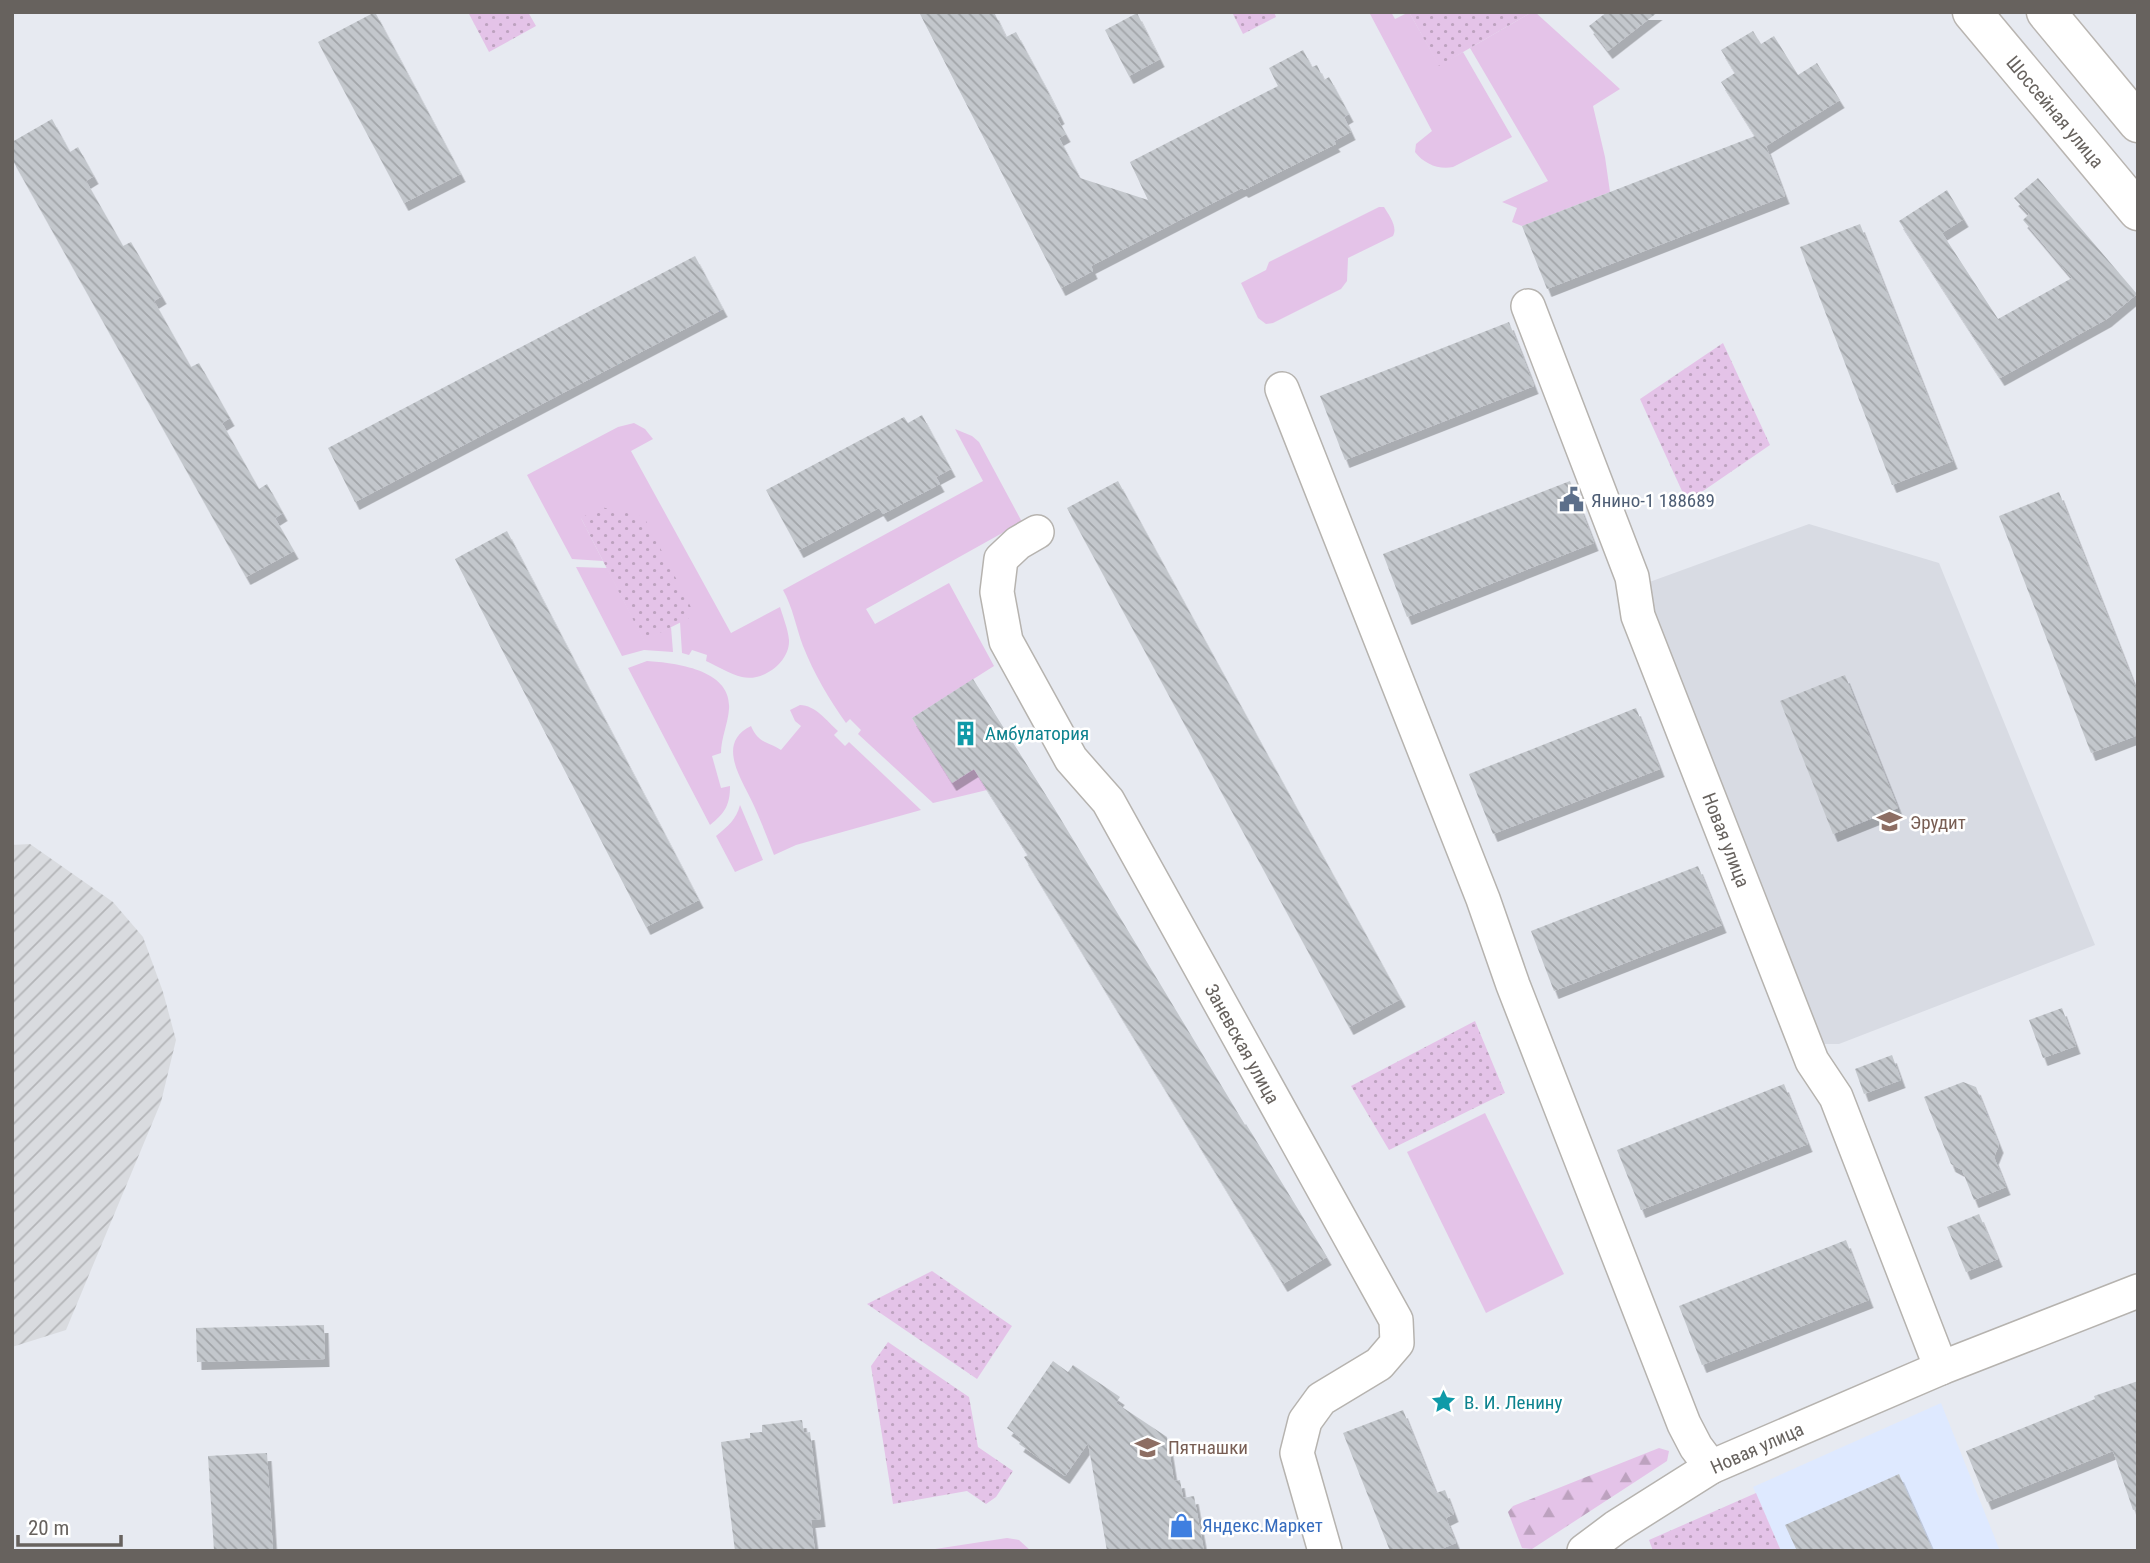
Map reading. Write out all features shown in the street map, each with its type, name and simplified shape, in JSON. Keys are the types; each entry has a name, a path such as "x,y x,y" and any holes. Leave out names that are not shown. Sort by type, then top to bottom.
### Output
{"main road":[{"name":"Шоссейная улица","path":"1972,12 2138,211"},
{"path":"2046,12 2138,123"}],"street":[{"name":"Новая улица","path":"1528,306 1632,577 1638,616 1812,1061 1836,1097 1941,1368"},
{"path":"1282,389 1483,899 1513,985 1684,1424 1711,1467"},
{"name":"Заневская улица","path":"1037,532 1018,543 1001,559 997,592 1006,641 1071,759 1108,801 1396,1320 1397,1343 1379,1364 1321,1399 1305,1420 1297,1454 1325,1551"},
{"name":"Новая улица","path":"1584,1551 1616,1527 1711,1467 1941,1368 2138,1292"}],"shaded area":[{"name":"Эрудит","path":"1809,524 1939,563 2095,945 1839,1044 1821,1044 1644,584"},
{"path":"30,844 113,902 143,937 163,992 176,1040 161,1102 66,1330 12,1347 12,845"},
{"path":"1941,1403 2000,1551 1781,1551 1753,1487"}],"green space":[{"path":"468,12 528,12 536,26 489,52"},
{"path":"1232,12 1274,12 1276,17 1243,34"},
{"path":"1369,12 1391,12 1395,19 1409,12 1439,65 1463,52 1512,137 1453,167 1437,167 1423,160 1415,152 1416,144 1432,131"},
{"path":"1409,12 1532,12 1439,66"},
{"path":"1532,12 1620,89 1593,106 1610,192 1522,226 1512,222 1517,208 1502,202 1548,181 1470,48"},
{"path":"1379,207 1384,207 1392,221 1393,236 1348,258 1347,281 1341,289 1273,323 1266,324 1258,318 1241,283 1266,270 1269,262"},
{"path":"1723,343 1770,445 1687,502 1640,399"},
{"path":"634,423 645,429 653,439 631,451 731,633 780,607 789,640 785,656 774,669 750,678 742,677 706,661 707,655 692,650 689,655 682,653 680,622 694,614 581,518 603,561 572,559 527,475 618,427"},
{"path":"955,429 979,442 1022,522 866,609 875,624 949,583 994,666 912,718 952,782 974,769 987,790 933,803 858,734 861,730 850,719 846,723 812,666 783,590 983,481"},
{"path":"601,507 644,517 695,615 644,641 581,518"},
{"path":"576,567 607,568 644,640 671,627 673,652 644,650 622,656"},
{"path":"647,661 700,671 722,685 728,696 729,709 721,753 712,756 721,788 730,786 729,798 723,812 710,825 628,668"},
{"path":"800,705 820,714 838,731 834,735 845,746 849,742 921,810 796,845 774,855 735,764 734,743 740,734 751,726 760,739 781,750 801,726 795,721 790,710"},
{"path":"740,805 763,860 735,872 716,836 734,819"},
{"path":"1475,1021 1505,1093 1389,1150 1351,1086"},
{"path":"1485,1113 1564,1274 1486,1313 1407,1152"},
{"path":"932,1271 1012,1326 977,1379 867,1304"},
{"path":"888,1342 969,1397 978,1447 1013,1471 996,1497 986,1504 967,1491 893,1504 871,1366"},
{"path":"1659,1448 1669,1451 1667,1461 1532,1549 1522,1548 1508,1512 1513,1506"},
{"path":"1756,1493 1781,1551 1653,1551 1649,1540"},
{"path":"1007,1538 1019,1540 1031,1551 922,1551"}],"building":[{"path":"375,12 461,174 404,203 318,42"},
{"path":"919,12 994,12 1006,37 1016,32 1044,84 1066,134 1059,138 1080,178 1148,200 1130,162 1278,86 1269,68 1303,50 1312,67 1317,65 1324,80 1329,77 1349,114 1344,117 1351,132 1334,141 1336,144 1244,190 1242,188 1091,266 1093,271 1061,288"},
{"path":"1607,12 1658,12 1608,51 1589,26"},
{"path":"1137,13 1160,59 1129,76 1105,30"},
{"path":"1753,31 1761,44 1774,36 1798,75 1817,63 1840,100 1766,146 1785,196 1547,289 1522,226 1755,136 1721,82 1735,73 1721,50"},
{"path":"52,119 70,152 78,147 94,176 86,181 123,246 131,242 162,296 154,301 191,367 199,363 230,418 222,423 259,489 267,484 283,513 275,518 294,551 246,577 12,159 12,142"},
{"path":"2038,178 2137,294 2107,319 2000,378 1899,221 1947,190 1964,219 1942,233 1998,319 2072,278 2023,220 2029,214 2014,198"},
{"path":"1860,224 1953,461 1892,485 1800,247"},
{"path":"695,256 723,309 355,502 328,448"},
{"path":"1509,322 1534,386 1345,460 1320,396"},
{"path":"922,415 951,469 936,477 940,484 883,514 879,508 799,550 766,490 904,417 908,423"},
{"path":"1118,481 1401,999 1349,1027 1067,508"},
{"path":"1570,481 1594,543 1407,617 1383,554"},
{"path":"2059,492 2138,694 2138,735 2091,753 1999,516"},
{"path":"507,531 699,900 646,927 455,559"},
{"path":"1845,675 1898,808 1833,834 1780,701"},
{"path":"973,679 1327,1257 1283,1284 1024,857 1028,855 974,769 952,783 912,718"},
{"path":"1636,708 1660,769 1493,834 1469,774"},
{"path":"1698,866 1722,925 1554,991 1531,931"},
{"path":"2062,1008 2076,1046 2043,1058 2029,1020"},
{"path":"1892,1055 1901,1080 1864,1094 1855,1069"},
{"path":"1963,1082 1976,1087 1999,1145 1994,1157 2006,1187 1974,1200 1962,1170 1951,1164 1924,1097"},
{"path":"1784,1084 1808,1144 1641,1210 1617,1150"},
{"path":"1979,1214 1998,1259 1966,1272 1947,1227"},
{"path":"1846,1240 1869,1300 1702,1365 1679,1306"},
{"path":"324,1325 325,1359 197,1362 196,1328"},
{"path":"1053,1361 1068,1372 1073,1365 1120,1397 1116,1403 1167,1437 1174,1481 1180,1480 1183,1498 1194,1496 1204,1551 1107,1551 1088,1443 1065,1476 1019,1444 1022,1439 1007,1428"},
{"path":"2138,1381 2138,1509 2133,1510 2113,1451 1987,1502 1966,1451 2095,1399 2094,1396"},
{"path":"1403,1410 1436,1493 1445,1490 1454,1514 1446,1518 1456,1543 1436,1551 1390,1551 1343,1433"},
{"path":"802,1420 804,1433 810,1432 821,1519 811,1520 815,1551 735,1551 721,1442 750,1438 750,1433 762,1432 762,1425"},
{"path":"267,1453 273,1551 214,1551 208,1456"},
{"path":"1899,1474 1933,1551 1797,1551 1785,1525"}],"place":[{"name":"Янино-1 188689","path":"1571,500"},
{"name":"Амбулатория","path":"965,733"},
{"name":"Эрудит","path":"1890,822"},
{"name":"В. И. Ленину","path":"1444,1402"},
{"name":"Пятнашки","path":"1148,1447"},
{"name":"Яндекс.Маркет","path":"1182,1525"}]}
